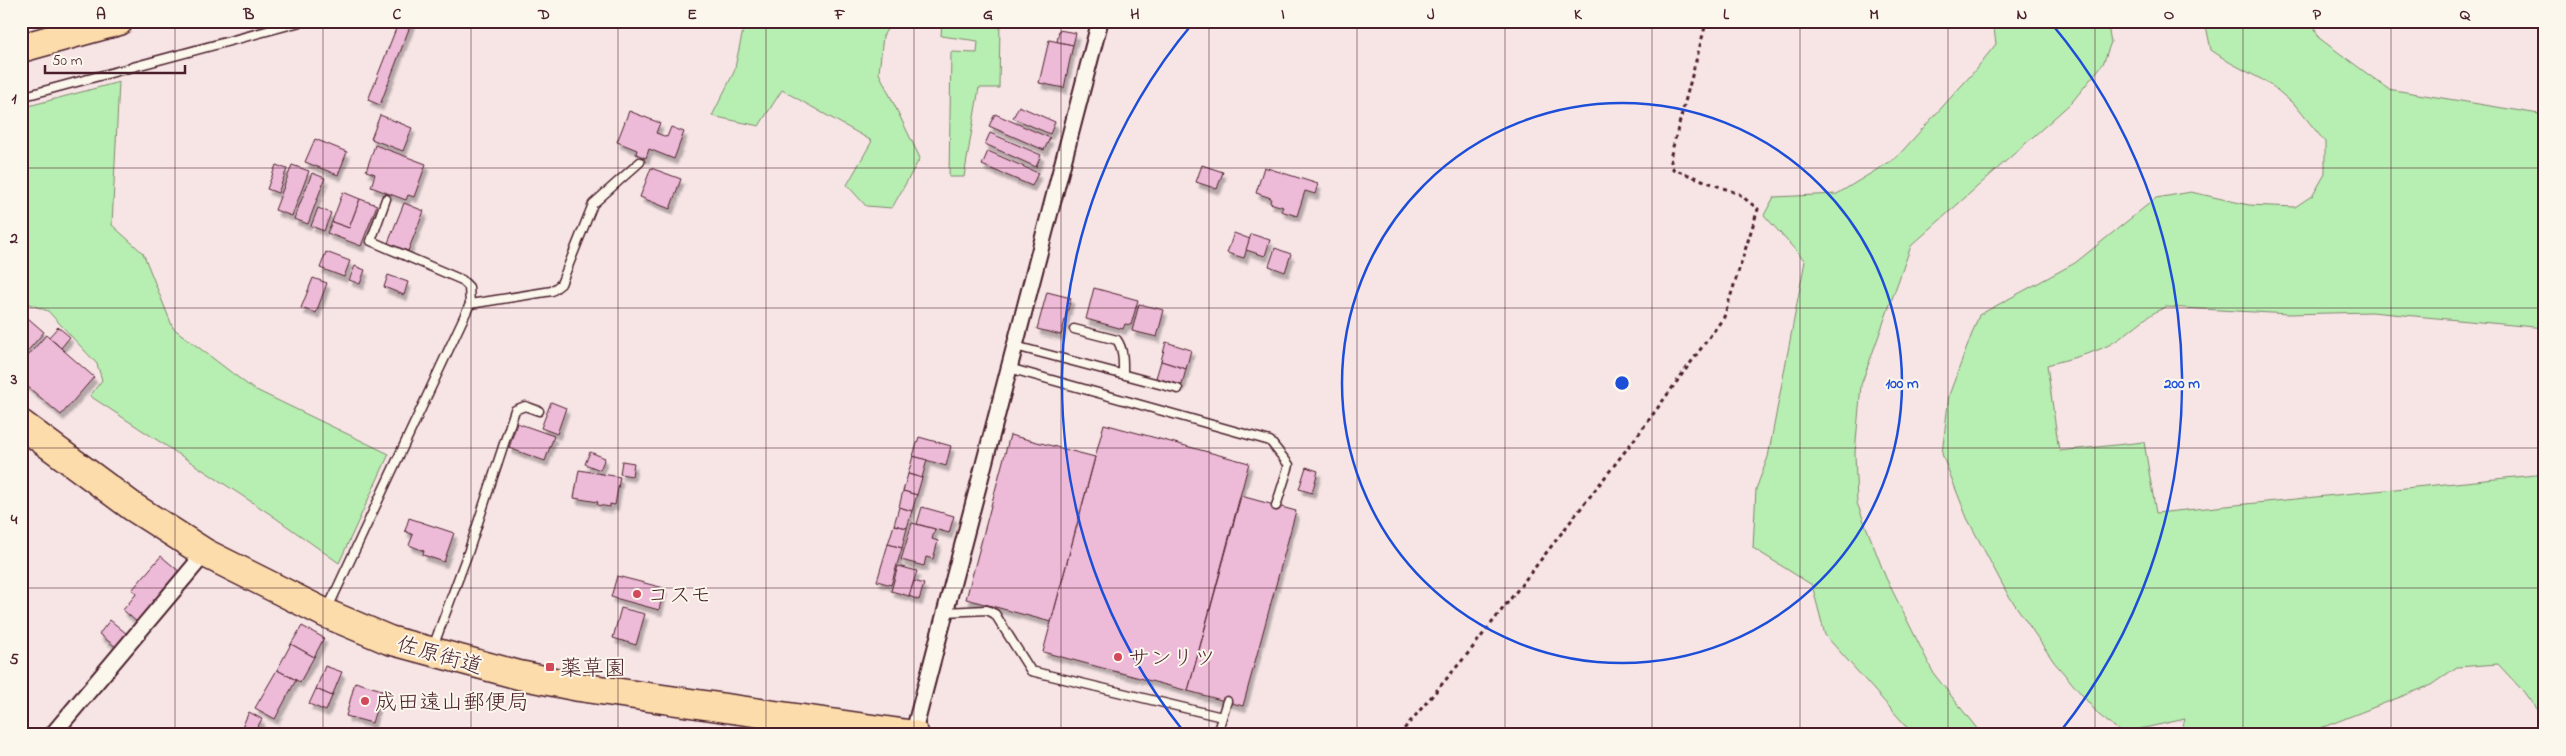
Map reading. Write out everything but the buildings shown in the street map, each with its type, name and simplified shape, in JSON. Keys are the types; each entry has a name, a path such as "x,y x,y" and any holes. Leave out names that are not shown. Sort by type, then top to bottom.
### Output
{"highway":[{"path":"21,48 119,21"},
{"name":"佐原街道","path":"21,424 133,508 205,553 325,613 389,640 430,653 519,676 579,687 914,735"}],"street":[{"path":"914,735 1100,21"},
{"path":"52,735 205,553"}],"lane":[{"path":"21,97 304,21"},
{"path":"470,304 552,291 561,284 594,204 640,162"},
{"path":"325,613 470,304 469,287 462,280 371,241 386,200"},
{"path":"1074,329 1117,340 1121,345 1123,374"},
{"path":"1015,346 1178,389"},
{"path":"1009,368 1270,440 1289,465 1276,506"},
{"path":"430,653 469,550 515,410 525,406 539,411"},
{"path":"945,612 988,610 995,614 1031,671 1222,717"},
{"path":"1217,735 1226,701"}],"path":[{"path":"1399,735 1506,604 1640,432 1724,317 1758,209 1739,194 1673,169 1670,158 1705,27"}],"green space":[{"path":"745,21 892,21 883,36 879,73 920,158 892,208 866,206 847,185 872,141 782,90 759,126 712,116 734,72"},
{"path":"942,21 1000,21 999,88 979,88 964,177 949,177 951,52 977,53 978,41 941,36"},
{"path":"1993,21 2107,21 2111,42 2103,64 2072,102 1911,246 1861,385 1855,453 1857,503 1886,578 1934,674 1982,735 1908,735 1907,727 1825,635 1812,585 1753,548 1756,489 1768,457 1805,261 1764,215 1774,197 1837,194 1896,158 1972,74 1996,44"},
{"path":"2205,21 2312,21 2319,38 2388,89 2545,115 2545,328 2371,312 2289,314 2166,307 2151,315 2107,346 2047,365 2059,451 2144,442 2156,513 2545,474 2545,721 2523,691 2498,664 2457,667 2431,685 2303,735 2180,735 2185,719 2122,733 2099,715 2054,662 2007,593 1967,518 1942,454 1949,395 1979,315 2075,263 2156,198 2191,192 2249,205 2295,207 2313,195 2325,174 2325,142 2296,106 2270,84 2211,50"},
{"path":"119,82 112,225 143,253 173,328 252,388 389,454 339,563 270,514 90,396 102,380 97,364 48,311 21,301 21,108"}],"place":[{"name":"コスモ","path":"637,594"},
{"name":"サンリツ","path":"1118,657"},
{"name":"薬草園","path":"550,667"},
{"name":"成田遠山郵便局","path":"365,701"}]}
